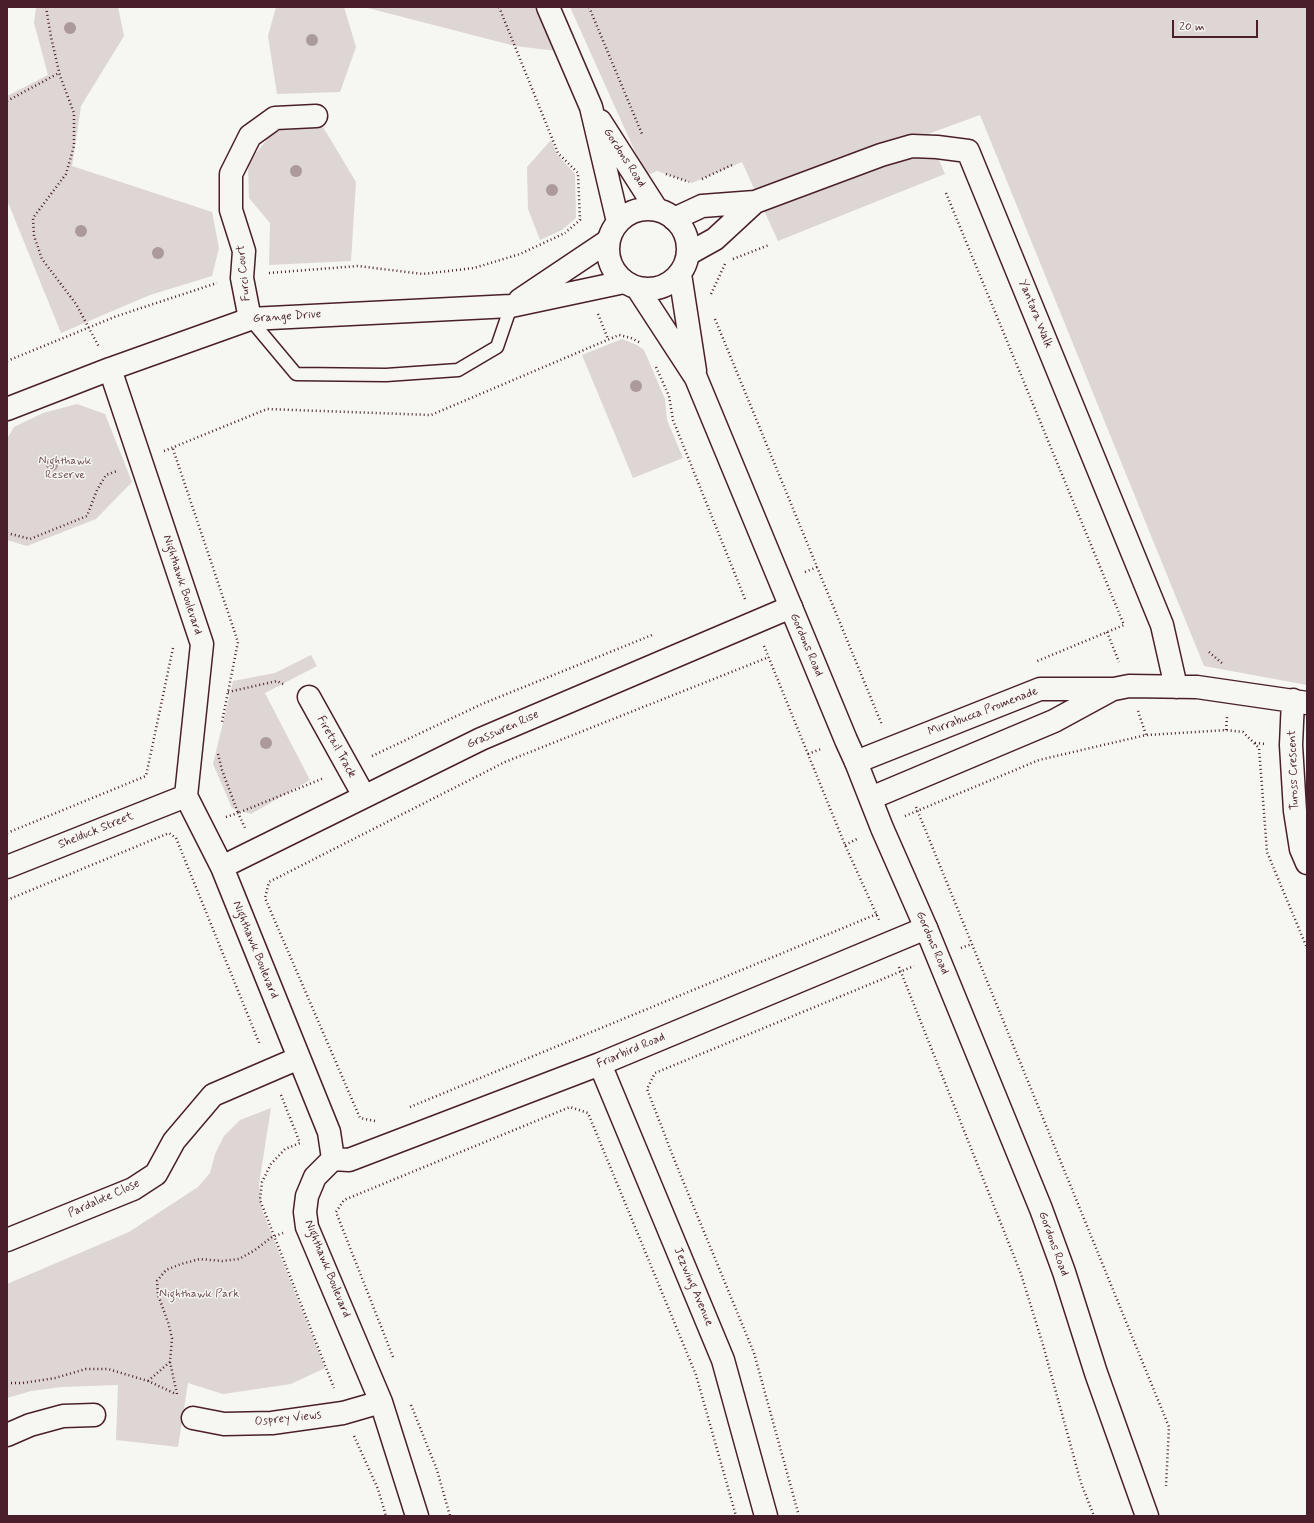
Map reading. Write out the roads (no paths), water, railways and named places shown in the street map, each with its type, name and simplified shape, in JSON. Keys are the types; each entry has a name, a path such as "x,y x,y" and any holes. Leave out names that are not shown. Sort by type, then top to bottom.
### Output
{"street":[{"name":"Gordons Road","path":"548,7 591,107 618,222"},
{"name":"Gordons Road","path":"591,107 665,214"},
{"name":"Furci Court","path":"250,319 242,278 244,251 231,210 232,174 250,136 275,118 316,116"},
{"name":"Yantara Walk","path":"665,214 702,206 755,202 881,155 912,146 937,146 968,152 1162,624 1176,687"},
{"name":"Yantara Walk","path":"688,254 716,239 755,202"},
{"path":"646,209 665,214 683,229 687,241 688,254 685,265 680,274 672,282 661,288 650,290 631,285 616,274 610,264 608,241 618,222 636,210 646,209"},
{"path":"511,306 608,241"},
{"name":"Gordons Road","path":"680,274 696,378"},
{"name":"Gordons Road","path":"631,285 696,378 871,798 882,828 926,928 1041,1209 1064,1272 1096,1373 1147,1516"},
{"name":"Grange Drive","path":"7,409 110,369 250,319 511,306 588,290 631,285"},
{"name":"Nighthawk Boulevard","path":"110,369 202,644 186,796 222,867 329,1132 333,1159 315,1177 307,1196 305,1212 307,1226 381,1402 417,1516"},
{"name":"Grasswren Rise","path":"222,867 481,739 791,607"},
{"name":"Mirrabucca Promenade","path":"856,762 1040,689 1114,689 1129,686 1197,687 1300,702"},
{"name":"Mirrabucca Promenade","path":"871,798 1054,721 1114,689"},
{"name":"Firetail Track","path":"309,697 347,768 364,796"},
{"name":"Tuross Crescent","path":"1300,702 1291,745 1295,811 1301,849 1307,863"},
{"name":"Shelduck Street","path":"7,867 186,796"},
{"name":"Friarbird Road","path":"333,1159 349,1160 600,1064 889,942 926,928"},
{"name":"Pardalote Close","path":"7,1240 133,1189 156,1174 174,1141 213,1095 270,1069 299,1058"},
{"name":"Jezwing Avenue","path":"600,1064 723,1360 766,1516"},
{"name":"Osprey Views","path":"193,1418 224,1424 272,1423 343,1412 381,1402"},
{"path":"7,1435 63,1416 94,1415"}],"lane":[{"path":"250,319 296,374 386,375 458,370 498,347 511,306"}],"park label":[{"name":"Nighthawk Reserve","path":"65,468"},
{"name":"Nighthawk Park","path":"199,1294"}]}
